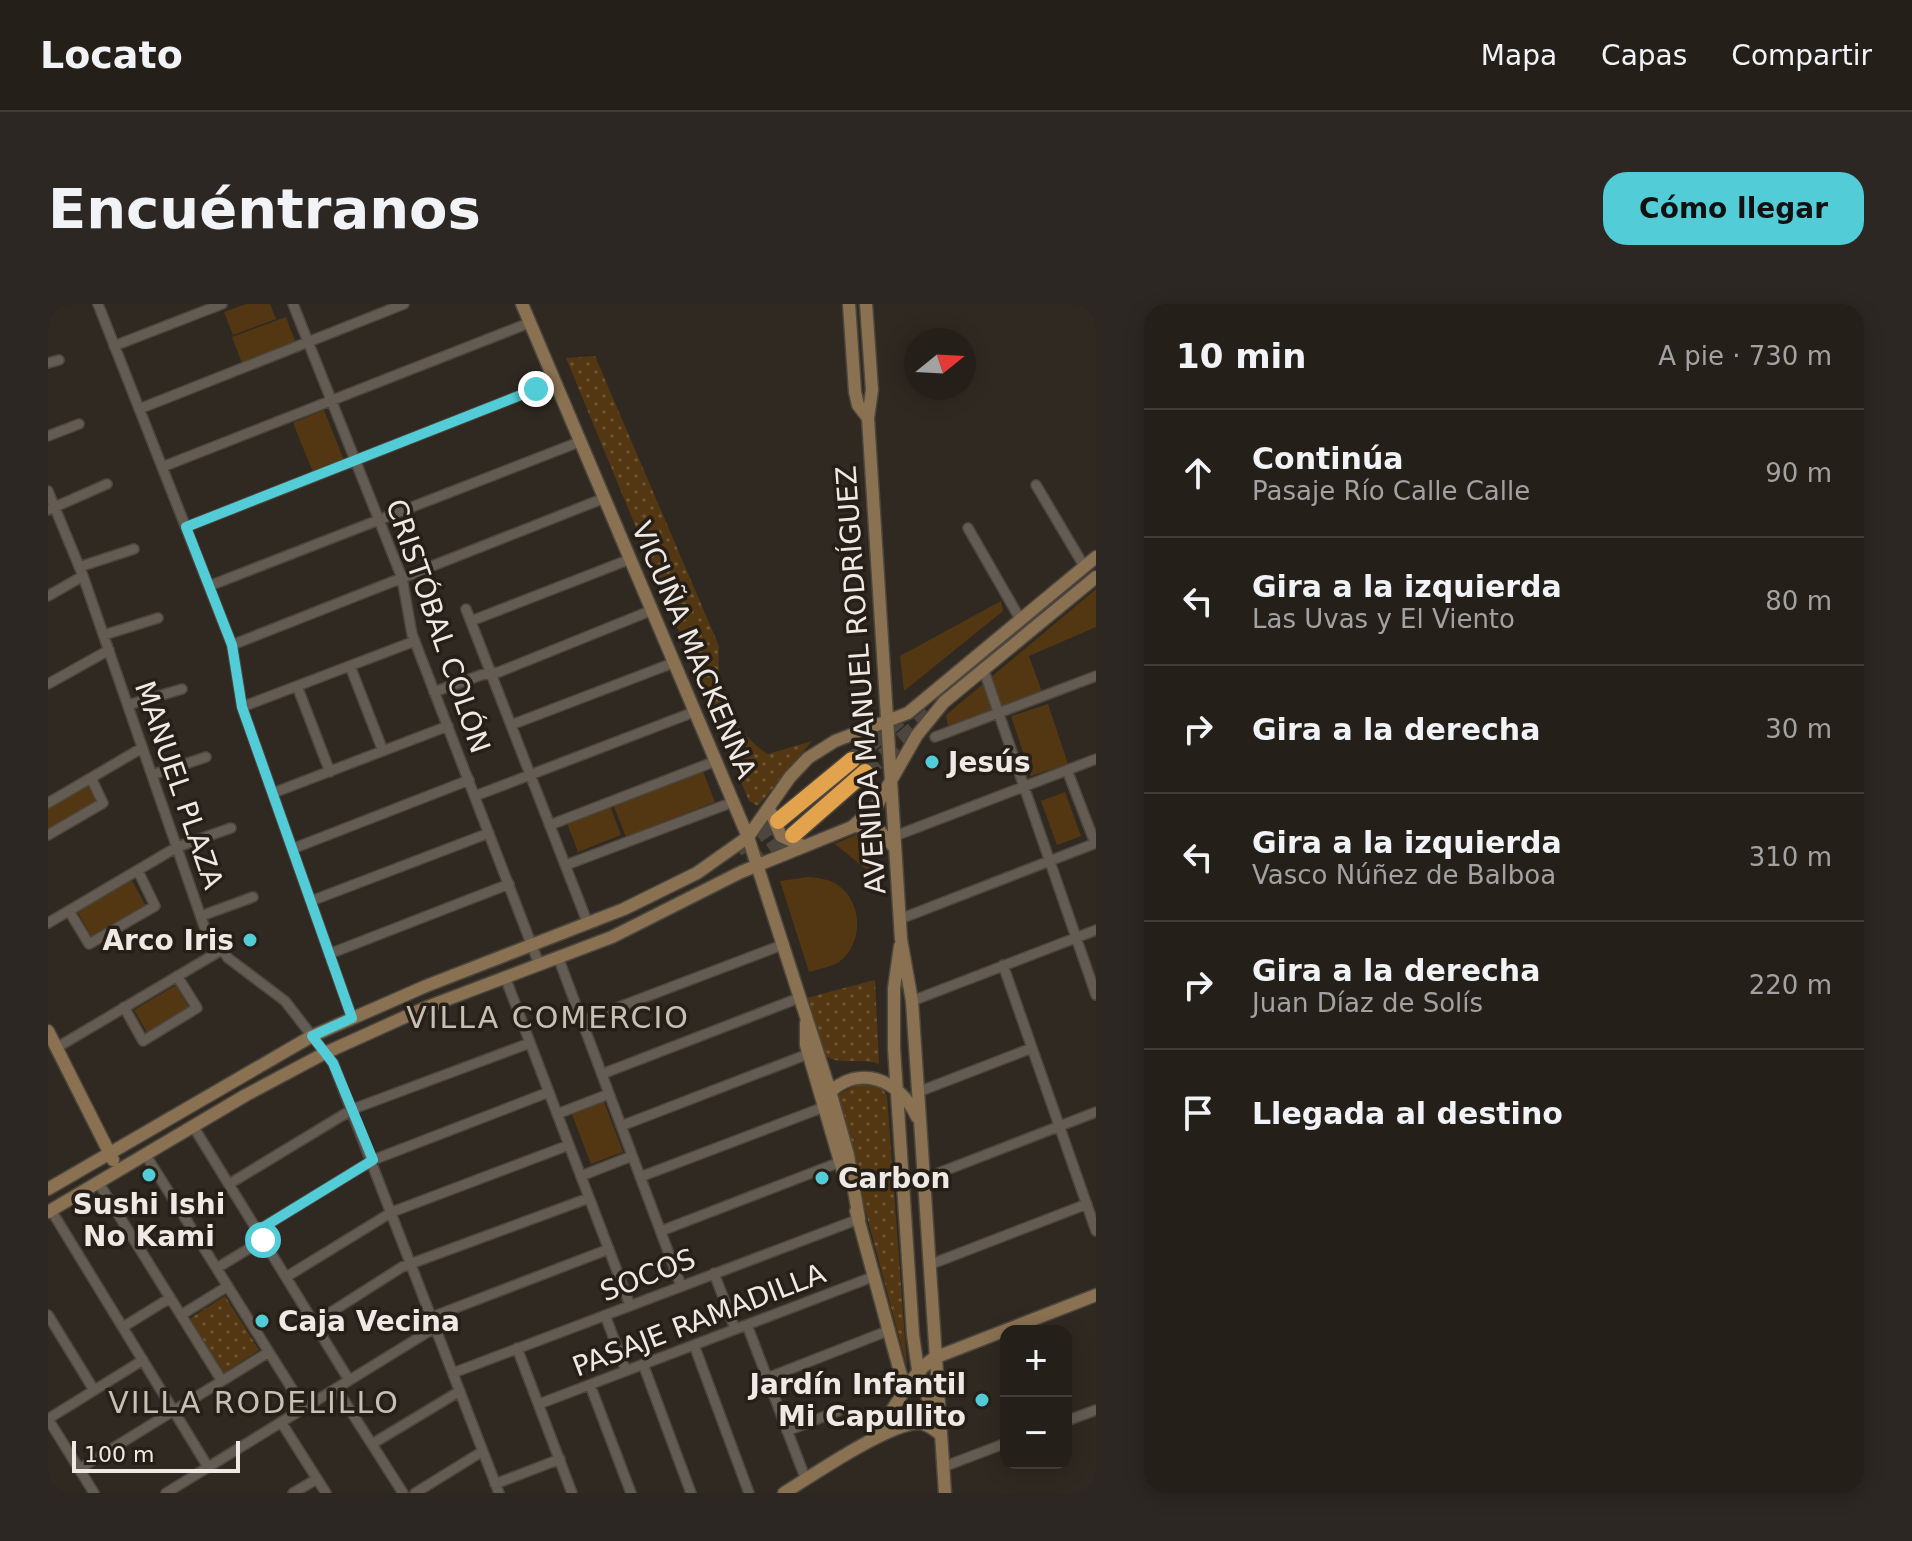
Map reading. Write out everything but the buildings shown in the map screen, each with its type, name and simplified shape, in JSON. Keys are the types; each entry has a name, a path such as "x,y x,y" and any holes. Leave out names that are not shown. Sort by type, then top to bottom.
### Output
{"highway":[{"path":"775,813 852,760"},
{"path":"799,840 865,772"}],"main road":[{"name":"VICUÑA MACKENNA","path":"522,304 602,499 748,837 822,1062 826,1099 840,1162 859,1219 905,1390"},
{"name":"AVENIDA MANUEL RODRÍGUEZ","path":"849,304 855,392 858,405 868,418"},
{"name":"AVENIDA MANUEL RODRÍGUEZ","path":"866,304 872,390 868,418 901,939 912,1001 940,1434"},
{"path":"799,840 781,836 773,822 790,777 818,751 888,722 917,706 1019,617 1096,557"},
{"path":"852,827 873,810 892,784 924,725 983,668 1096,577"},
{"path":"48,1189 312,1036 588,924 689,877 748,837 775,813"},
{"path":"50,1211 193,1126 325,1053 645,922 799,840 852,827 876,827 895,842"},
{"name":"AVENIDA MANUEL RODRÍGUEZ","path":"901,939 894,988 896,1087 913,1335 918,1370 940,1434"},
{"name":"VICUÑA MACKENNA","path":"806,1021 808,1054 848,1155 859,1219"},
{"path":"48,1031 118,1170"},
{"path":"822,1062 835,1074 848,1080 878,1078 896,1087 913,1107 920,1124"},
{"path":"826,1099 848,1080"},
{"path":"869,1441 887,1421 918,1370 934,1358 1096,1295"},
{"path":"784,1493 869,1441 917,1423 940,1434 945,1493"}],"street":[{"path":"98,304 232,645 242,707 352,1018"},
{"path":"114,346 222,304"},
{"name":"CRISTÓBAL COLÓN","path":"293,304 402,578 415,641 539,964"},
{"path":"139,409 404,304"},
{"path":"162,467 529,323"},
{"path":"48,363 59,360"},
{"path":"186,527 554,382"},
{"path":"48,436 79,424"},
{"path":"209,586 579,442"},
{"path":"52,509 107,484"},
{"path":"1036,485 1084,566"},
{"name":"MANUEL PLAZA","path":"48,491 52,509 81,572 104,635 201,916 220,951 285,1001 325,1053 353,1109 497,1489"},
{"path":"232,645 602,499"},
{"path":"968,528 1019,617"},
{"path":"48,596 81,572 134,549"},
{"path":"471,621 628,560"},
{"path":"466,609 588,924"},
{"path":"434,692 650,611"},
{"path":"104,635 158,618"},
{"path":"242,707 415,641"},
{"path":"48,684 109,650"},
{"path":"511,725 673,663"},
{"path":"350,666 383,751"},
{"path":"983,668 1096,995"},
{"path":"935,737 1096,676"},
{"path":"297,686 330,772"},
{"path":"128,705 182,689"},
{"path":"475,796 694,712"},
{"path":"273,793 448,726"},
{"path":"48,803 142,748"},
{"path":"152,775 206,757"},
{"path":"895,842 1096,759"},
{"path":"550,825 716,761"},
{"path":"900,919 1096,843 1067,770"},
{"path":"48,835 103,803 91,778"},
{"path":"292,849 469,780"},
{"path":"566,865 733,802"},
{"path":"48,923 177,847 231,828"},
{"path":"311,901 489,833"},
{"path":"69,911 89,944 155,906 138,871"},
{"path":"329,954 509,884"},
{"path":"201,916 253,897"},
{"path":"912,1001 1096,930"},
{"path":"582,1021 782,945"},
{"path":"56,1048 220,951"},
{"path":"558,957 681,1286"},
{"path":"1003,965 1096,1231"},
{"path":"124,1007 143,1041 197,1008 177,976"},
{"path":"505,977 630,1305"},
{"path":"602,1074 799,998"},
{"path":"229,1184 353,1109 530,1043"},
{"path":"918,1092 1032,1048"},
{"path":"621,1126 808,1054"},
{"path":"217,1268 373,1160 549,1092"},
{"path":"557,1114 609,1094"},
{"path":"640,1177 826,1099"},
{"path":"923,1179 1096,1112"},
{"path":"193,1126 349,1380"},
{"path":"286,1277 392,1212 569,1145"},
{"path":"145,1154 304,1408"},
{"path":"581,1176 632,1156"},
{"path":"661,1231 840,1162"},
{"path":"98,1182 222,1381"},
{"path":"314,1323 412,1264 589,1198"},
{"path":"929,1265 1087,1204"},
{"path":"50,1211 208,1467"},
{"name":"SOCOS","path":"453,1373 859,1219"},
{"path":"166,1493 349,1380 434,1322 609,1249"},
{"path":"714,1273 735,1329"},
{"name":"PASAJE RAMADILLA","path":"539,1404 875,1276"},
{"path":"181,1315 228,1286"},
{"path":"123,1327 170,1298"},
{"path":"48,1315 94,1390"},
{"path":"605,1315 626,1371"},
{"path":"747,1325 806,1480"},
{"path":"767,1378 890,1330"},
{"path":"694,1345 749,1493"},
{"path":"517,1348 572,1493"},
{"path":"79,1469 269,1352"},
{"path":"94,1493 48,1419 143,1360"},
{"path":"643,1364 691,1493"},
{"path":"590,1385 631,1493"},
{"path":"336,1388 403,1493"},
{"path":"372,1444 460,1391"},
{"path":"1072,1419 1096,1410"},
{"path":"787,1431 838,1411"},
{"path":"281,1422 326,1493"},
{"path":"943,1467 1000,1445"},
{"path":"415,1493 483,1451"},
{"path":"497,1489 560,1459"},
{"path":"293,1493 317,1479"}],"shaded area":[{"path":"246,304 270,304 276,319 233,335 224,312"},
{"path":"286,317 296,344 242,363 232,337"},
{"path":"595,356 719,646 720,677 736,721 745,734 768,754 812,741 758,806 749,801 566,358"},
{"path":"324,410 344,460 313,472 293,423"},
{"path":"1096,589 1096,627 1029,656 1042,692 948,726 946,715"},
{"path":"1001,601 1003,611 904,691 900,656"},
{"path":"1048,704 1068,764 1031,776 1011,716"},
{"path":"702,769 715,802 626,837 613,804"},
{"path":"88,783 98,800 48,829 48,805"},
{"path":"1065,792 1081,836 1057,845 1041,801"},
{"path":"610,806 621,835 578,852 567,823"},
{"path":"864,831 872,836 877,878 835,844"},
{"path":"808,877 838,885 852,902 857,923 853,944 847,954 836,964 809,972 780,881"},
{"path":"131,879 146,906 91,936 76,909"},
{"path":"875,980 879,1064 835,1060 821,1053 806,998"},
{"path":"176,985 191,1011 149,1036 134,1010"},
{"path":"860,1083 880,1085 887,1096 907,1367 835,1096"},
{"path":"603,1099 623,1152 591,1164 571,1112"},
{"path":"225,1296 259,1350 224,1373 189,1319"}],"tunnel":[{"path":"865,772 930,715"},
{"path":"852,760 899,719"},
{"path":"737,849 778,821"},
{"path":"751,865 793,835"}],"place":[{"name":"Jesús","path":"932,762"},
{"name":"Arco Iris","path":"250,940"},
{"name":"Sushi Ishi No Kami","path":"149,1175"},
{"name":"Carbon","path":"822,1178"},
{"name":"Caja Vecina","path":"262,1321"},
{"name":"Jardín Infantil Mi Capullito","path":"982,1400"}],"district":[{"name":"VILLA COMERCIO","path":"548,1017"},
{"name":"VILLA RODELILLO","path":"254,1402"}],"route":[{"path":"263,1240 257,1231 373,1160 333,1063 312,1036 352,1018 242,707 232,645 186,527 536,389"}]}
